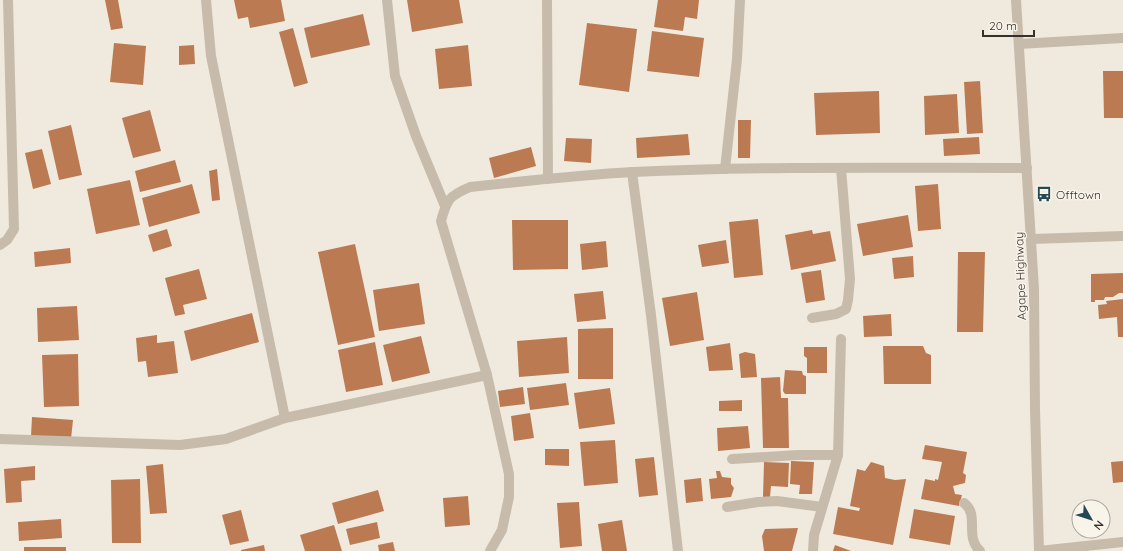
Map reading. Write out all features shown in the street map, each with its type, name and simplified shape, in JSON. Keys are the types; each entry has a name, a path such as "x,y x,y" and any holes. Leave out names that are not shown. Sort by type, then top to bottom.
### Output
{"street":[{"path":"0,245 6,240 14,229 8,0"},
{"path":"206,0 211,56 285,418"},
{"path":"387,0 395,76 416,136 445,206"},
{"path":"547,0 548,179"},
{"path":"725,169 737,59 740,0"},
{"name":"Agape Highway","path":"1016,0 1032,240 1035,409 1040,551"},
{"path":"1018,44 1123,38"},
{"path":"812,318 836,314 846,309 848,300 850,279 841,168"},
{"path":"490,551 502,530 509,497 509,474 487,375 441,221 445,206 454,194 470,186 632,172 725,169 1027,168"},
{"path":"632,172 651,315 678,551"},
{"path":"1032,240 1123,236"},
{"path":"812,551 814,535 838,455 841,339"},
{"path":"0,438 180,445 226,439 285,418 487,375"},
{"path":"732,459 798,455 838,455"},
{"path":"727,506 776,501 822,507"},
{"path":"964,503 969,506 972,512 971,536 974,545 980,551"},
{"path":"1040,551 1123,542"}],"building":[{"path":"105,0 118,0 123,28 111,30"},
{"path":"234,0 281,0 285,21 250,28 248,17 238,19"},
{"path":"407,0 459,0 463,23 412,32"},
{"path":"658,0 699,0 697,19 685,17 683,31 654,27"},
{"path":"363,14 370,45 311,58 304,28"},
{"path":"587,23 637,29 629,92 579,85"},
{"path":"293,28 308,83 294,87 279,32"},
{"path":"652,31 704,38 699,77 647,71"},
{"path":"114,43 146,46 143,85 110,82"},
{"path":"194,45 195,64 179,65 179,46"},
{"path":"468,45 472,86 439,89 435,49"},
{"path":"1103,71 1123,71 1123,118 1104,118"},
{"path":"980,81 983,133 967,134 964,82"},
{"path":"879,91 880,133 816,135 814,93"},
{"path":"957,94 959,133 925,135 924,96"},
{"path":"150,110 161,151 133,158 122,118"},
{"path":"738,120 751,120 750,158 738,158"},
{"path":"71,125 82,175 59,180 48,131"},
{"path":"688,134 690,155 637,158 636,138"},
{"path":"979,137 980,154 944,156 943,139"},
{"path":"566,138 592,139 591,163 564,161"},
{"path":"531,147 536,166 494,178 489,158"},
{"path":"42,149 51,184 33,189 25,153"},
{"path":"175,160 181,182 140,192 135,171"},
{"path":"217,169 220,200 212,201 209,171"},
{"path":"130,180 140,225 96,234 87,189"},
{"path":"192,184 200,213 149,227 142,198"},
{"path":"938,184 941,229 918,231 915,186"},
{"path":"908,215 913,247 863,256 857,224"},
{"path":"758,219 763,275 734,278 729,222"},
{"path":"512,220 568,220 568,269 513,270"},
{"path":"167,229 172,246 153,252 148,235"},
{"path":"812,230 813,234 830,231 836,261 791,270 785,235"},
{"path":"726,240 729,263 702,267 698,245"},
{"path":"606,241 608,267 582,270 580,244"},
{"path":"355,244 375,337 338,345 318,252"},
{"path":"70,248 71,263 35,267 34,252"},
{"path":"958,252 985,252 983,332 957,332"},
{"path":"913,256 914,277 894,279 892,258"},
{"path":"199,269 207,299 183,305 185,314 175,316 165,278"},
{"path":"821,270 825,300 806,303 801,273"},
{"path":"1123,273 1123,293 1119,293 1113,297 1105,297 1104,300 1095,300 1095,302 1091,302 1091,274"},
{"path":"419,283 425,324 379,331 373,290"},
{"path":"603,291 606,319 577,322 574,294"},
{"path":"697,292 704,340 670,346 662,298"},
{"path":"1123,299 1123,337 1118,337 1117,317 1099,319 1098,305 1107,304 1106,301"},
{"path":"77,306 79,340 38,342 37,308"},
{"path":"252,313 259,342 191,361 184,331"},
{"path":"891,314 892,336 864,337 863,316"},
{"path":"613,328 613,379 578,379 578,329"},
{"path":"157,335 157,343 174,341 178,373 148,377 146,361 138,362 136,338"},
{"path":"421,336 430,373 392,382 383,345"},
{"path":"567,337 569,373 519,377 517,341"},
{"path":"375,342 383,385 346,392 338,350"},
{"path":"730,343 733,370 709,371 706,347"},
{"path":"883,346 923,346 926,353 931,355 931,384 884,384"},
{"path":"804,347 827,347 827,373 807,373 807,358 804,356"},
{"path":"745,352 755,354 757,377 741,378 739,354"},
{"path":"78,354 79,406 44,407 42,355"},
{"path":"785,370 802,371 803,375 806,376 806,394 785,394 783,391"},
{"path":"780,377 781,398 788,398 789,448 763,448 761,378"},
{"path":"566,383 569,405 530,410 527,388"},
{"path":"523,387 525,404 500,407 498,391"},
{"path":"610,388 615,424 579,429 574,393"},
{"path":"742,400 742,411 719,411 719,401"},
{"path":"530,413 534,438 514,441 511,416"},
{"path":"32,417 73,420 71,439 31,436"},
{"path":"748,426 750,448 718,451 717,428"},
{"path":"615,440 618,483 584,486 580,442"},
{"path":"925,445 967,452 963,473 966,475 965,483 953,486 955,494 962,495 959,506 921,499 925,479 935,481 935,479 938,480 942,462 922,459"},
{"path":"545,449 569,449 569,466 545,465"},
{"path":"654,457 658,495 639,497 635,459"},
{"path":"791,461 814,462 812,494 799,494 800,485 790,484"},
{"path":"1123,461 1123,482 1113,483 1111,462"},
{"path":"764,462 789,463 788,487 771,486 770,497 763,497"},
{"path":"871,462 884,466 885,478 895,480 906,479 893,545 833,534 838,507 859,511 860,508 850,506 857,469 865,471"},
{"path":"163,464 167,513 150,514 146,466"},
{"path":"35,466 35,480 21,481 22,502 6,503 4,469"},
{"path":"716,471 720,471 722,477 731,478 731,484 734,488 731,497 711,499 709,479 717,478"},
{"path":"701,478 703,501 686,503 684,480"},
{"path":"140,479 141,543 112,543 111,480"},
{"path":"378,490 384,511 338,524 332,503"},
{"path":"468,496 470,525 445,527 443,498"},
{"path":"579,502 582,546 560,548 557,503"},
{"path":"914,509 955,516 950,545 909,538"},
{"path":"241,510 249,541 230,545 222,515"},
{"path":"61,519 62,538 19,541 18,522"},
{"path":"622,520 627,551 602,551 598,524"},
{"path":"377,522 380,538 350,545 346,529"},
{"path":"334,525 342,551 305,551 300,535"},
{"path":"798,528 792,551 764,551 762,536 765,529"},
{"path":"393,542 395,551 379,551 378,545"},
{"path":"264,545 265,551 241,551 241,550"},
{"path":"835,545 851,551 833,551"},
{"path":"24,547 66,547 66,551 24,551"}],"place":[{"name":"Offtown","path":"1044,194"}]}
